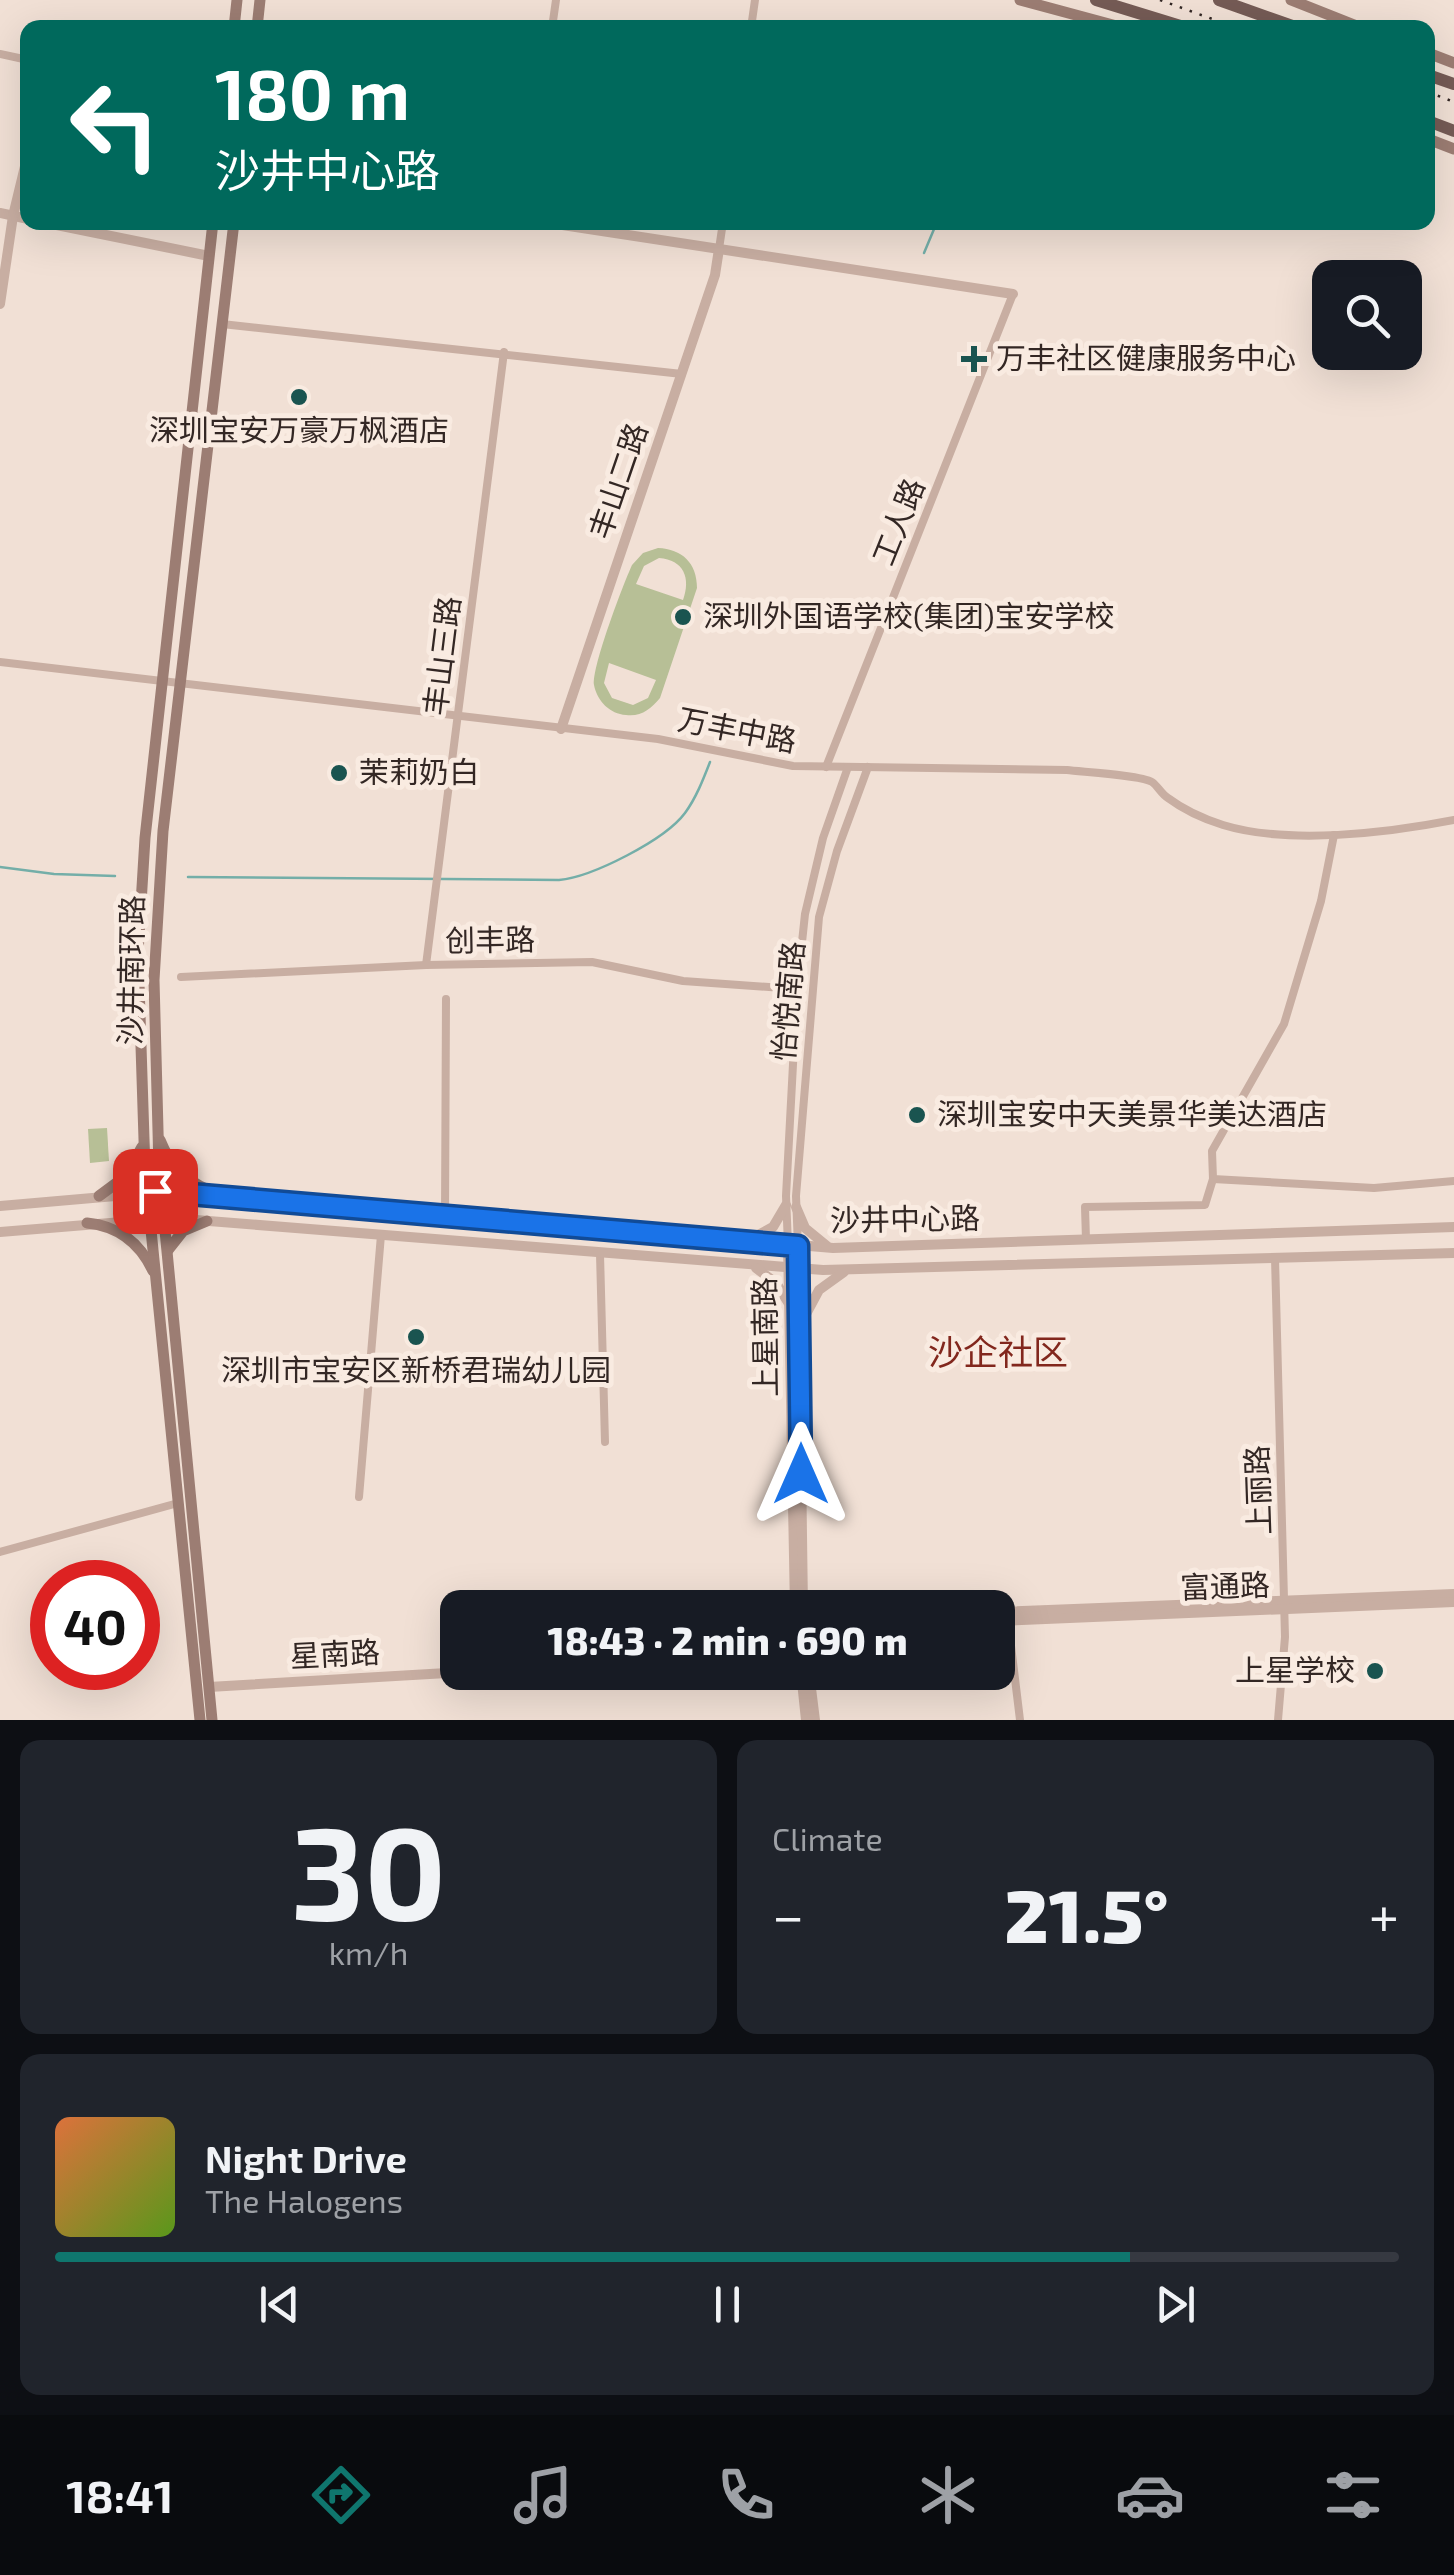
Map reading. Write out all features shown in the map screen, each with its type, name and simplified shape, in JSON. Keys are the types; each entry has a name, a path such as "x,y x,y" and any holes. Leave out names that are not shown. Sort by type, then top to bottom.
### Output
{"main road":[{"path":"1020,0 1094,20"},
{"path":"1096,0 1161,20"},
{"path":"1220,0 1278,20"},
{"path":"1247,0 1283,20"},
{"path":"1292,0 1342,20"},
{"name":"沙井南环路","path":"200,1720 140,1090 140,900 212,230"},
{"name":"沙井南环路","path":"212,1720 157,1130 157,893 233,230"},
{"path":"140,1090 148,1099 156,1090"},
{"path":"157,1130 177,1170 193,1183 221,1195"},
{"path":"100,1196 126,1176 144,1142"},
{"path":"168,1254 178,1235 208,1220"},
{"path":"87,1223 106,1226 131,1240 145,1256 156,1281"}],"street":[{"path":"0,304 20,187"},
{"path":"0,213 20,218"},
{"path":"81,230 209,256"},
{"path":"595,230 1013,294"},
{"path":"719,249 722,230"},
{"name":"丰山二路","path":"561,729 715,276 719,249"},
{"name":"工人路","path":"826,767 1013,294"},
{"path":"222,324 682,374"},
{"name":"丰山三路","path":"426,965 504,352"},
{"name":"万丰中路","path":"0,662 658,738 780,765 1068,770 1150,780 1177,804 1226,826 1258,832 1334,835 1454,820"},
{"name":"怡悦南路","path":"793,1246 797,989 805,914 822,838 848,767"},
{"name":"怡悦南路","path":"791,1206 819,917 837,851 868,768"},
{"path":"1086,1240 1085,1207 1205,1205 1213,1180 1212,1151 1284,1024 1321,901 1334,835"},
{"name":"创丰路","path":"181,977 426,965 592,962 683,981 797,989"},
{"path":"444,1215 446,1000"},
{"path":"1213,1180 1374,1188 1454,1181"},
{"name":"沙井中心路","path":"0,1206 162,1191 833,1248 1454,1227"},
{"path":"745,1242 773,1227 791,1206 809,1233 833,1248"},
{"name":"沙井中心路","path":"0,1232 164,1217 750,1266 855,1270 1454,1253"},
{"path":"359,1498 381,1235"},
{"name":"上星南路","path":"793,1246 800,1333 803,1590"},
{"path":"600,1254 605,1442"},
{"name":"上丽路","path":"1275,1258 1284,1605 1278,1720"},
{"path":"750,1266 776,1282 791,1311"},
{"name":"上星南路","path":"794,1269 791,1311 795,1590"},
{"path":"800,1333 806,1310 819,1290 837,1275 855,1270"},
{"path":"0,1552 178,1503"},
{"name":"富通路","path":"1015,1620 1454,1594"},
{"name":"富通路","path":"1015,1612 1454,1602"},
{"name":"星南路","path":"209,1688 440,1674"},
{"path":"802,1690 806,1720"},
{"path":"811,1690 814,1720"},
{"path":"1015,1690 1020,1720"}],"green space":[{"path":"658,548 681,555 694,571 697,588 660,698 645,711 626,715 601,701 594,685 595,675 622,590 632,565 643,553","holes":["659,558 680,566 686,578 683,600 636,584 644,566","609,663 656,680 648,698 633,705 612,698 604,683"]},
{"path":"107,1128 109,1161 90,1163 88,1129"}],"waterway":[{"path":"924,253 934,230"},
{"path":"188,877 573,877 627,856 675,824 693,801 710,762"},
{"path":"0,867 115,876"}],"railway":[{"path":"1160,0 1215,20"},
{"path":"1435,95 1454,102"}],"place":[{"name":"万丰社区健康服务中心","path":"974,359"},
{"name":"深圳宝安万豪万枫酒店","path":"299,397"},
{"name":"深圳外国语学校(集团)宝安学校","path":"683,617"},
{"name":"茉莉奶白","path":"339,773"},
{"name":"深圳宝安中天美景华美达酒店","path":"917,1115"},
{"name":"深圳市宝安区新桥君瑞幼儿园","path":"416,1337"},
{"name":"上星学校","path":"1375,1671"}],"district":[{"name":"沙企社区","path":"998,1353"}],"route":[{"path":"155,1191 798,1246 801,1474"}]}
